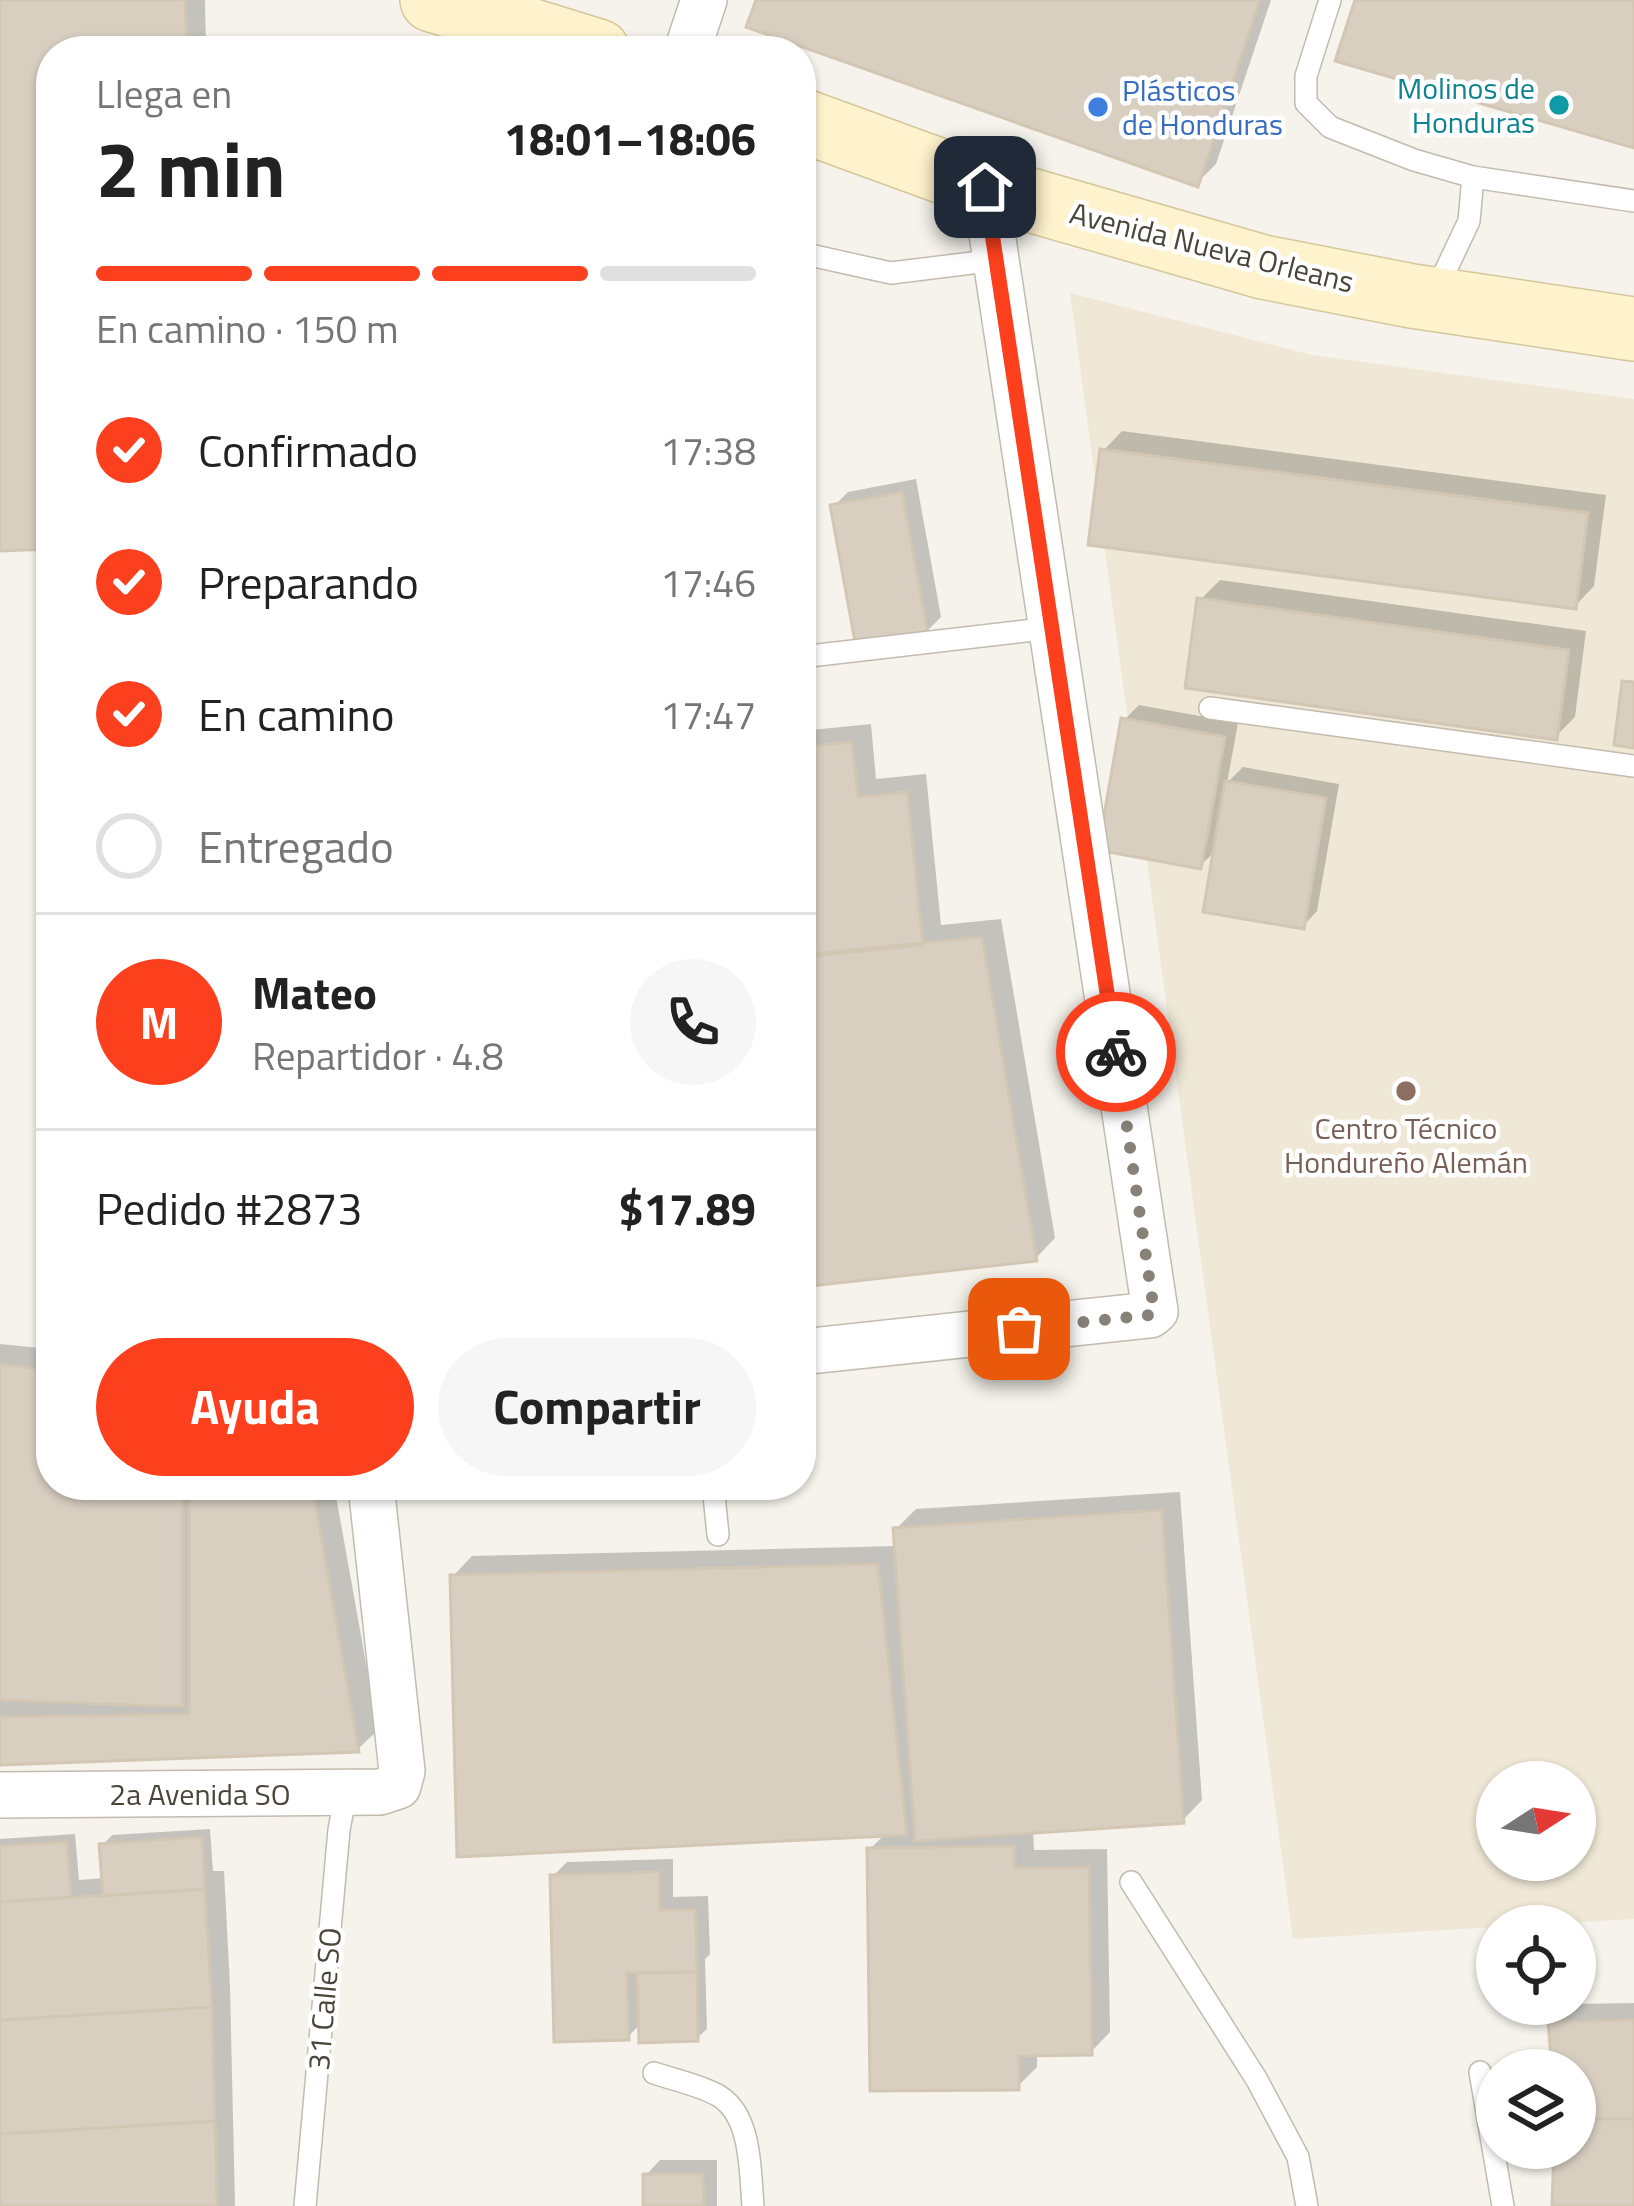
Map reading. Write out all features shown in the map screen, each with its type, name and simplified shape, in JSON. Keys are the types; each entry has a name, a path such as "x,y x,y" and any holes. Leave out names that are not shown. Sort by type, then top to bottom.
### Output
{"street":[{"path":"432,0 549,36"},
{"path":"692,36 704,0"},
{"name":"Avenida Nueva Orleans","path":"816,125 985,187 1263,267 1432,299 1631,322"},
{"path":"816,1350 1150,1315 1155,1307 985,187"},
{"name":"2a Avenida SO","path":"0,1796 389,1792 398,1786 402,1771 373,1500"}],"lane":[{"path":"1330,0 1306,76 1306,103 1330,127 1473,177 1634,201"},
{"path":"1432,299 1469,220 1473,177"},
{"path":"816,257 891,273 996,260"},
{"path":"816,655 1051,628"},
{"path":"1210,708 1634,766"},
{"path":"714,1500 718,1535"},
{"name":"31 Calle SO","path":"305,2206 346,1792"},
{"path":"1131,1882 1257,2080 1298,2157 1306,2206"},
{"path":"653,2073 721,2097 736,2113 745,2134 753,2206"},
{"path":"1496,2169 1502,2206"}],"shaded area":[{"name":"Centro Técnico Hondureño Alemán","path":"1070,293 1312,355 1634,399 1634,1919 1596,1921 1596,1905 1476,1905 1476,1928 1293,1939"}],"building":[{"path":"0,0 185,0 186,36 36,36 36,550 0,551"},
{"name":"Plásticos de Honduras","path":"756,0 1260,0 1198,187 816,52 816,36 771,36 746,27"},
{"name":"Molinos de Honduras","path":"1355,0 1634,0 1634,148 1335,61"},
{"path":"1100,449 1588,513 1576,609 1088,545"},
{"path":"902,492 928,634 856,647 830,505"},
{"path":"1197,598 1569,650 1557,740 1185,688"},
{"path":"1622,681 1634,682 1634,748 1614,745"},
{"path":"1121,718 1225,737 1201,869 1098,850"},
{"path":"852,742 858,797 907,792 923,945 816,956 816,746"},
{"path":"1225,781 1326,798 1304,929 1203,912"},
{"path":"982,937 1037,1261 816,1285 816,954"},
{"path":"0,1364 36,1368 36,1500 183,1500 183,1707 0,1700"},
{"path":"189,1500 315,1500 359,1752 0,1765 0,1717 189,1714"},
{"path":"1162,1510 1184,1823 915,1841 893,1528"},
{"path":"878,1564 907,1835 457,1857 450,1575"},
{"path":"202,1837 205,1889 103,1896 99,1844"},
{"path":"67,1842 71,1897 0,1902 0,1846"},
{"path":"1015,1846 1015,1868 1089,1867 1092,2055 1019,2056 1019,2090 870,2091 867,1848"},
{"path":"659,1872 660,1910 695,1909 697,1972 627,1973 629,2040 554,2042 550,1875"},
{"path":"205,1889 212,2007 0,2020 0,1902"},
{"path":"697,1972 698,2041 639,2043 637,1973"},
{"path":"212,2007 215,2121 0,2134 0,2020"},
{"path":"1634,2020 1634,2119 1596,2119 1596,2049 1550,2049 1548,2025 1596,2025 1596,2021"},
{"path":"1596,2119 1634,2119 1634,2206 1552,2206 1553,2169 1596,2169"},
{"path":"215,2121 217,2206 0,2206 0,2134"},
{"path":"643,2174 703,2174 704,2206 643,2206"}],"way so far":[{"path":"1019,1329 1154,1311 1116,1052"}],"place":[{"name":"Molinos de Honduras","path":"1559,105"},
{"name":"Plásticos de Honduras","path":"1098,107"},
{"name":"Centro Técnico Hondureño Alemán","path":"1406,1091"}],"route":[{"path":"985,187 1116,1052"}]}
